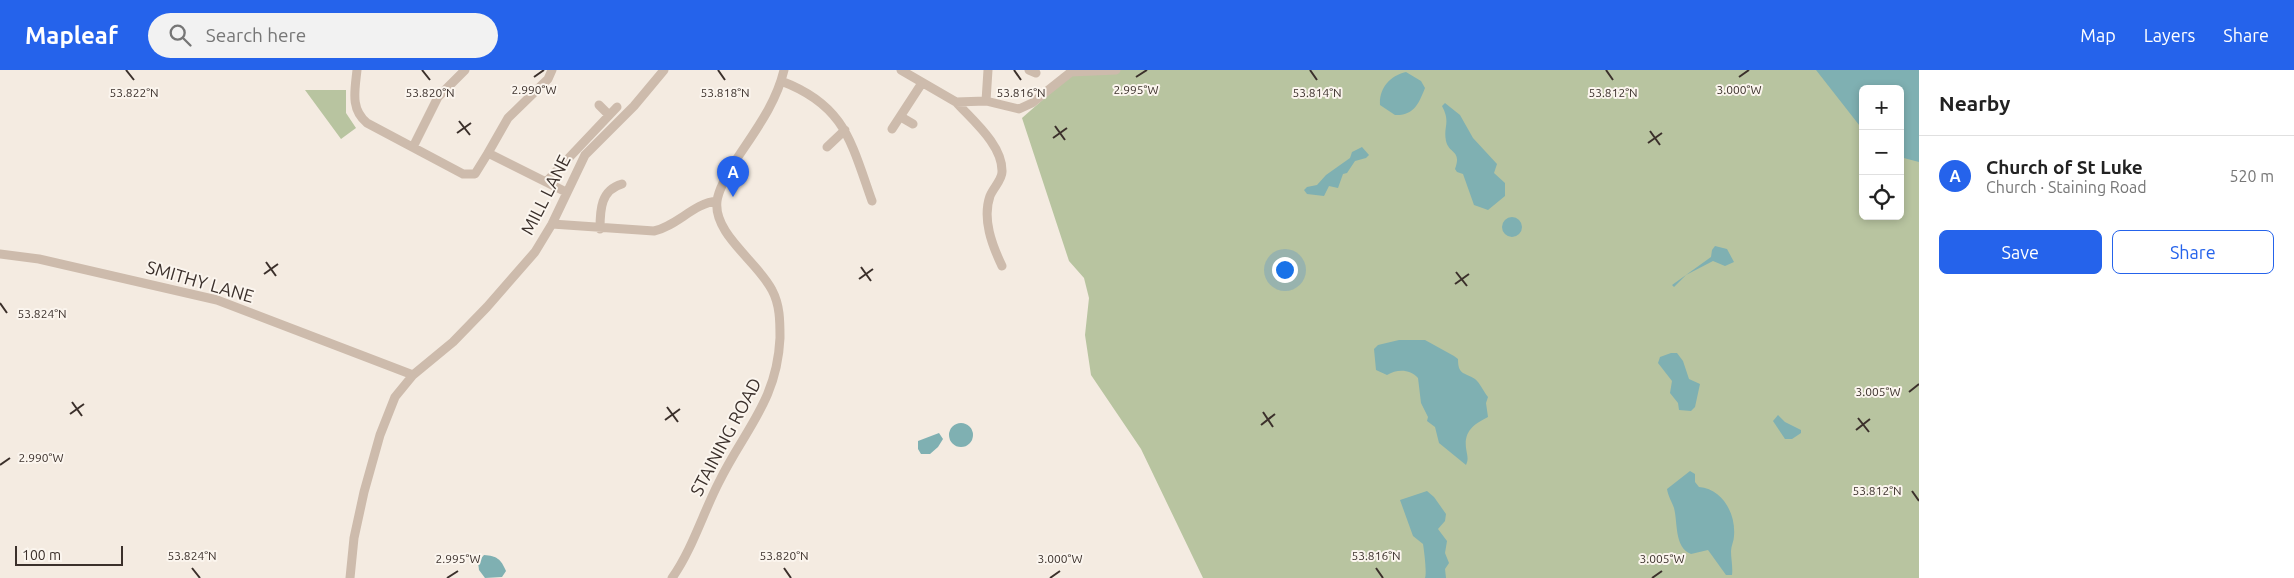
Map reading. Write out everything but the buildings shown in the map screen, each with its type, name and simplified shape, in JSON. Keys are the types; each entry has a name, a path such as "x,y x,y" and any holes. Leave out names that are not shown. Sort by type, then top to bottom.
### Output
{"street":[{"path":"357,70 355,101 358,114 367,123 468,176 478,171 508,118 548,80 552,70"},
{"path":"413,147 438,97 465,70"},
{"path":"552,224 647,232 660,230 706,204 717,202 726,178 765,117 784,70"},
{"path":"986,101 988,70"},
{"path":"956,102 986,101 1014,108 1025,107 1071,72 1116,70"},
{"name":"MILL LANE","path":"350,578 354,538 380,435 391,405 413,375 453,342 487,307 535,252 552,224 579,164 589,150 634,106 661,71"},
{"path":"903,71 956,102 996,151 1001,165 1001,176 990,198 988,220 993,245 1002,266"},
{"path":"781,81 823,103 845,130 872,201"},
{"path":"892,129 922,83"},
{"path":"599,105 609,115"},
{"path":"546,182 617,107"},
{"path":"901,117 913,124"},
{"path":"828,147 845,130"},
{"path":"488,153 566,192"},
{"path":"600,229 603,199 612,187 622,184"},
{"name":"STAINING ROAD","path":"672,578 719,481 763,407 778,365 780,322 776,301 758,268 727,233 719,214 717,202"},
{"name":"SMITHY LANE","path":"0,254 39,259 217,300 413,375"}],"green space":[{"path":"1071,70 1919,70 1919,578 1203,578 1141,449 1091,375 1085,335 1089,298 1084,278 1069,261 1022,118 1063,82"},
{"path":"305,90 346,90 346,113 356,128 341,139"}],"water":[{"path":"1816,70 1919,70 1919,162 1904,158 1904,85 1859,85 1859,125"},
{"path":"1406,72 1421,81 1425,88 1415,108 1407,113 1395,115 1380,105 1381,94 1390,80"},
{"path":"1445,103 1460,115 1473,138 1497,164 1494,173 1505,183 1505,196 1488,210 1474,205 1463,174 1455,169 1457,158 1448,145 1445,136 1446,117 1442,106"},
{"path":"1362,147 1369,155 1366,158 1355,161 1347,173 1343,174 1338,188 1329,186 1324,196 1307,194 1304,190 1307,187 1317,185 1326,175 1350,158 1352,152"},
{"path":"1508,217 1516,217 1522,223 1522,231 1516,237 1508,237 1502,231 1502,223"},
{"path":"1715,246 1727,249 1734,262 1725,266 1713,261 1686,275 1674,287 1672,285 1711,257"},
{"path":"1399,340 1425,340 1454,356 1458,359 1460,371 1475,379 1488,397 1486,403 1488,417 1474,425 1468,433 1466,448 1468,459 1466,465 1439,443 1435,427 1427,421 1428,417 1421,403 1418,378 1407,372 1399,371 1387,375 1376,370 1374,349 1378,345"},
{"path":"1677,353 1683,361 1689,379 1700,384 1695,407 1691,411 1679,410 1678,403 1670,393 1672,381 1658,363 1660,357"},
{"path":"1778,415 1785,422 1801,430 1801,433 1792,439 1785,439 1773,421"},
{"path":"961,423 966,424 972,430 972,440 966,446 961,447 956,446 950,440 949,435 950,430 956,424"},
{"path":"939,433 943,439 938,447 930,454 921,454 918,449 918,441"},
{"path":"1690,471 1695,474 1695,482 1699,487 1714,492 1721,497 1730,511 1734,527 1731,551 1732,575 1726,575 1708,550 1691,554 1686,551 1679,540 1674,508 1667,489"},
{"path":"1427,491 1434,497 1446,514 1445,521 1438,529 1447,541 1445,553 1449,563 1445,569 1446,578 1425,578 1426,567 1423,544 1413,536 1400,500"},
{"path":"484,555 495,557 500,561 506,571 502,577 485,578 479,570 478,562"}],"place":[{"name":"Church of St Luke","path":"733,197"}]}
